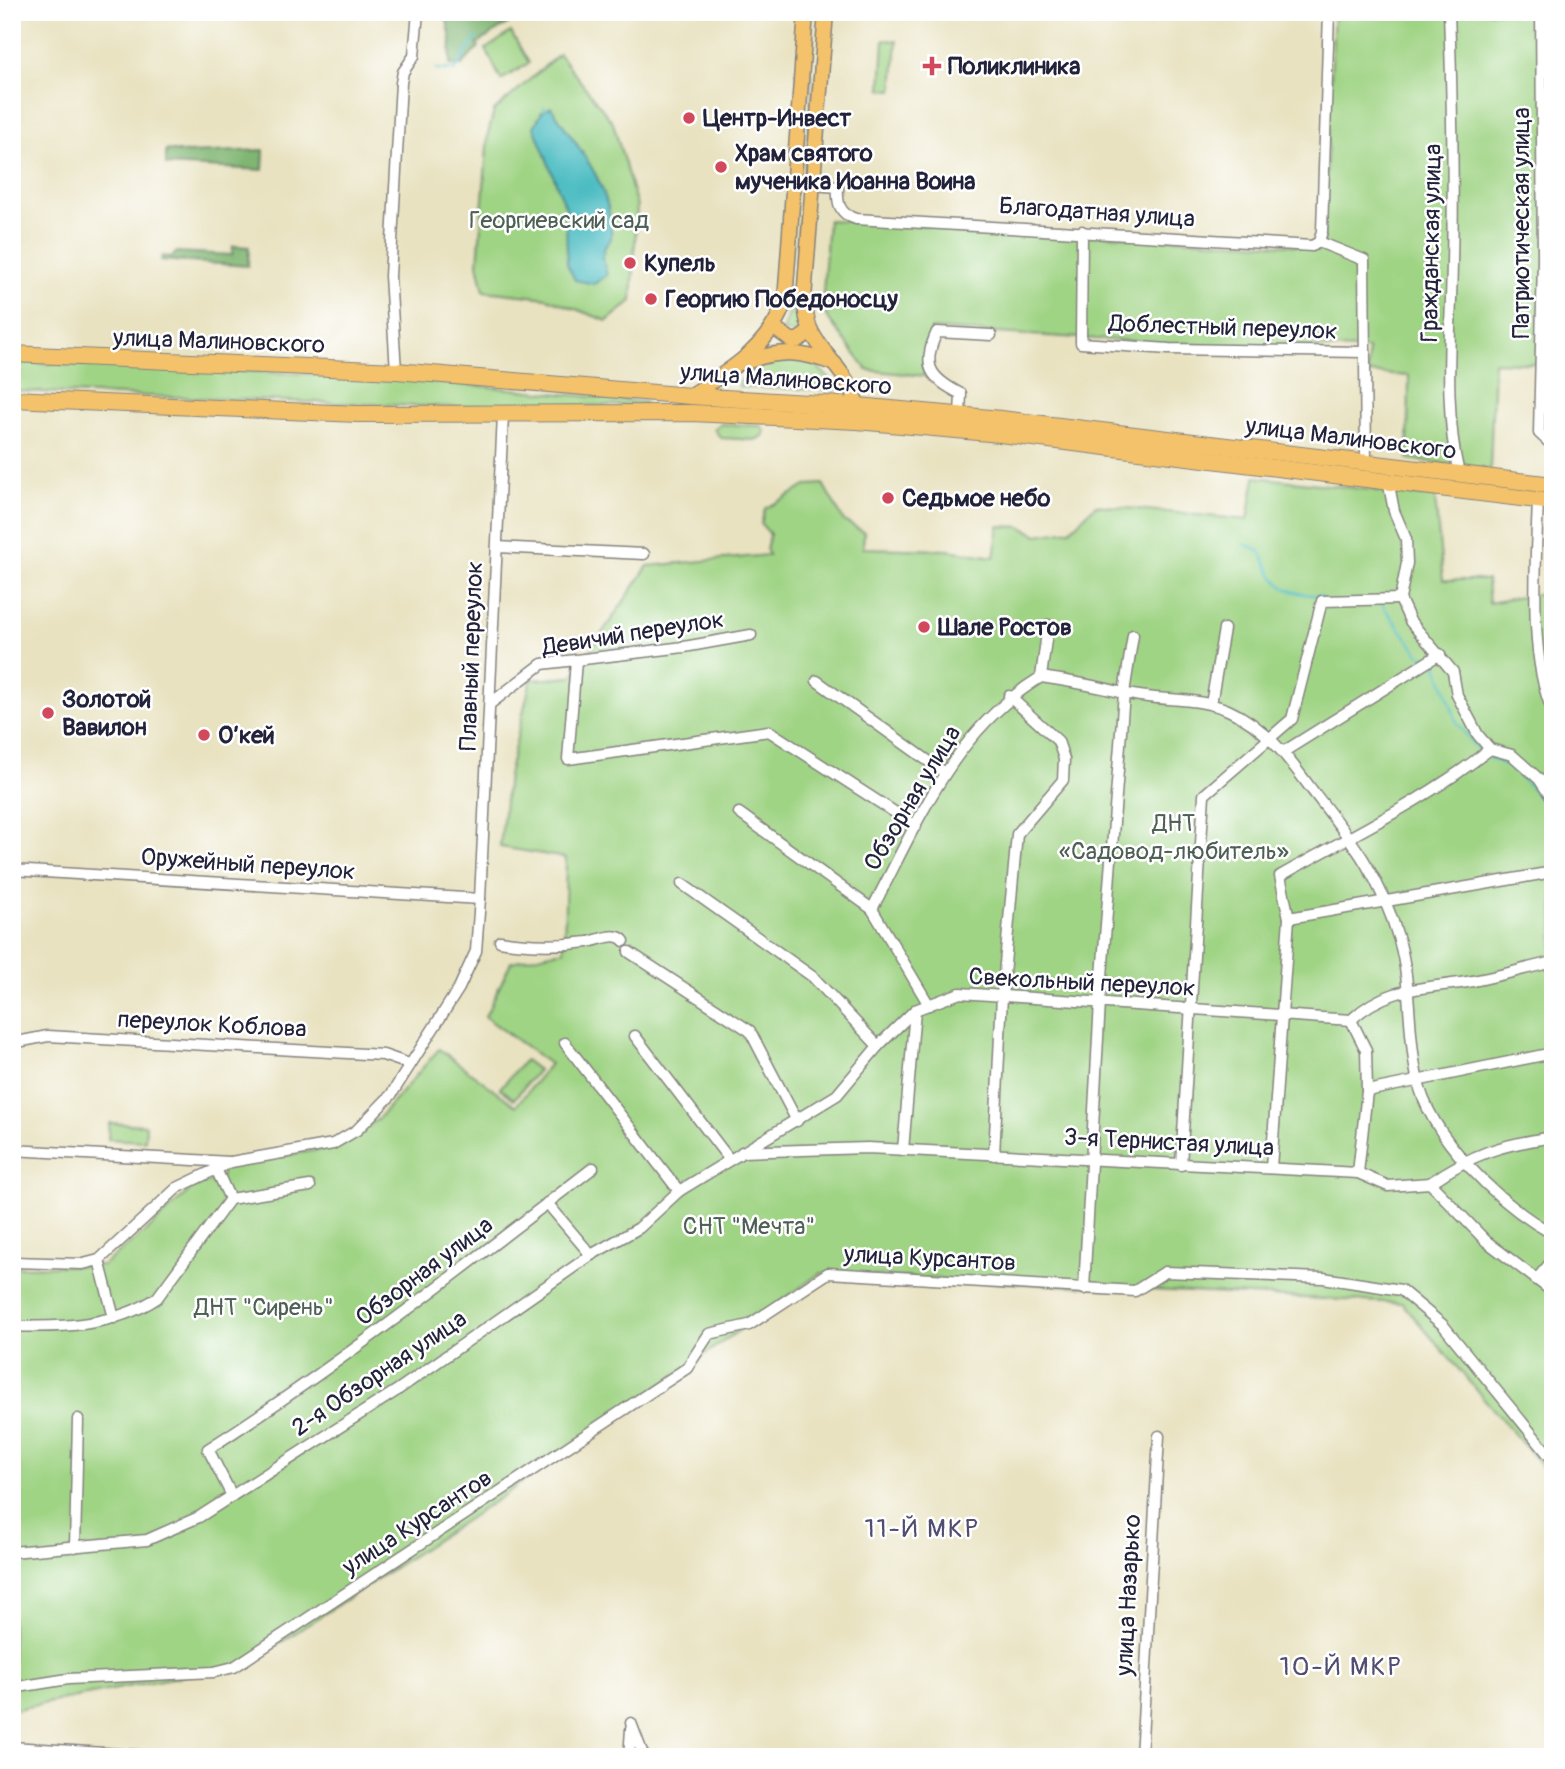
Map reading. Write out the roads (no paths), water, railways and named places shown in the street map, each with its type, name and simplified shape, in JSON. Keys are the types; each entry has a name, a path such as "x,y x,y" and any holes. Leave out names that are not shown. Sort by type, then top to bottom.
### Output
{"highway":[{"name":"улица Малиновского","path":"12,355 396,371 690,396 858,414 1545,501"},
{"name":"улица Малиновского","path":"12,399 358,414 960,415 1553,485"}],"main road":[{"path":"739,365 773,327 785,301 806,12"},
{"path":"826,12 804,299 811,331 848,382 858,414"},
{"path":"804,39 813,46 824,40"},
{"path":"803,67 812,62 822,69"},
{"path":"773,327 791,340 798,340 811,331"},
{"path":"690,396 739,365 772,352 806,354 835,364"}],"street":[{"path":"396,371 390,276 401,83 403,72 414,57 418,12"},
{"path":"1319,243 1322,231 1329,12"},
{"name":"Гражданская улица","path":"1449,12 1454,163 1451,443 1459,474"},
{"name":"Патриотическая улица","path":"1541,12 1548,259 1539,433 1553,446"},
{"name":"Благодатная улица","path":"813,185 838,187 837,202 841,211 847,217 856,219 1082,231 1300,247 1319,243 1364,260 1366,463"},
{"name":"Доблестный переулок","path":"1082,231 1080,343 1169,349 1365,352"},
{"path":"960,415 961,394 939,382 929,362 929,349 937,332 991,335"},
{"name":"Плавный переулок","path":"230,1162 333,1144 357,1130 391,1095 459,988 476,951 491,703 503,415"},
{"path":"1388,480 1394,511 1406,539 1407,563 1400,599 1410,621 1453,672 1466,717 1490,749 1512,755 1539,779 1553,800"},
{"path":"1545,501 1536,572 1539,650 1545,696 1553,712"},
{"path":"497,547 644,554"},
{"path":"1181,1165 1204,795 1292,719 1322,601 1400,599"},
{"path":"1048,625 1041,677 1107,686 1124,693 1211,704 1230,711 1270,738 1283,752 1350,836 1370,866 1385,902 1399,941 1408,989 1417,1078 1432,1118 1464,1160 1529,1221 1553,1234"},
{"path":"1211,704 1224,629"},
{"name":"Девичий переулок","path":"491,703 542,664 576,662 751,635"},
{"path":"1084,1289 1100,1002 1124,693 1133,635"},
{"path":"1283,752 1440,654"},
{"path":"576,662 568,760 769,731 916,826"},
{"name":"Обзорная улица","path":"929,1004 872,909 945,773 973,732 1009,696 1041,677"},
{"path":"817,681 945,773"},
{"path":"994,1154 1002,996 1017,834 1063,780 1064,759 1058,741 1009,696"},
{"path":"1271,1168 1289,918 1280,876 1409,806 1490,749"},
{"path":"739,814 872,909"},
{"name":"Оружейный переулок","path":"12,870 480,899"},
{"path":"1289,918 1553,872"},
{"path":"682,884 813,978 878,1046"},
{"path":"500,942 530,946 589,942 614,936 624,941"},
{"path":"629,952 750,1031 797,1121"},
{"path":"1358,1173 1367,1091 1366,1050 1351,1020 1368,1003 1408,989 1473,981 1553,962"},
{"name":"Свекольный переулок","path":"739,1152 797,1121 837,1095 878,1046 915,1010 960,993 1351,1020"},
{"path":"903,1150 915,1010"},
{"name":"переулок Коблова","path":"12,1043 33,1036 75,1037 383,1055 409,1064"},
{"path":"635,1036 729,1159"},
{"path":"565,1043 679,1191"},
{"path":"1367,1091 1417,1078 1553,1053"},
{"path":"1553,1137 1505,1144 1464,1160 1430,1183 1486,1241 1553,1292"},
{"path":"12,1150 230,1162"},
{"name":"3-я Тернистая улица","path":"739,1152 903,1150 994,1154 1358,1173 1388,1186 1430,1183"},
{"name":"2-я Обзорная улица","path":"12,1552 147,1540 199,1517 396,1391 591,1255 639,1228 679,1191 739,1152"},
{"path":"12,1262 83,1264 99,1260 177,1188 230,1162"},
{"name":"Обзорная улица","path":"232,1496 208,1449 288,1398 378,1333 593,1168"},
{"path":"216,1169 230,1199"},
{"path":"12,1325 76,1325 114,1318 143,1307 157,1298 230,1199 310,1186"},
{"path":"547,1203 591,1255"},
{"path":"99,1260 114,1318"},
{"path":"1536,1280 1553,1260"},
{"name":"улица Курсантов","path":"12,1689 68,1679 215,1672 234,1667 677,1376 687,1368 709,1334 749,1325 828,1273 987,1280 1135,1291 1165,1272 1323,1278 1401,1290 1443,1325 1553,1460"},
{"path":"75,1547 78,1419"},
{"name":"улица Назарько","path":"1141,1757 1159,1436"},
{"path":"629,1757 631,1723 644,1757"},
{"path":"12,1747 165,1757"}],"water":[{"path":"551,107 593,169 607,202 611,239 603,252 603,260 607,275 594,284 575,280 567,264 566,208 534,127 542,112"}],"waterway":[{"path":"484,12 486,17"},
{"path":"436,69 455,70 477,37"},
{"path":"1244,544 1259,550 1276,580 1282,585 1296,592 1322,596"},
{"path":"1382,605 1420,655 1427,657"},
{"path":"1436,662 1457,723 1480,752"},
{"path":"1486,756 1509,767 1530,786 1553,819"}],"place":[{"name":"Поликлиника","path":"932,66"},
{"name":"Центр-Инвест","path":"689,118"},
{"name":"Храм святого мученика Иоанна Воина","path":"721,167"},
{"name":"Купель","path":"630,263"},
{"name":"Георгию Победоносцу","path":"651,299"},
{"name":"Седьмое небо","path":"888,498"},
{"name":"Шале Ростов","path":"924,627"},
{"name":"Золотой Вавилон","path":"48,713"},
{"name":"О’кей","path":"204,735"}],"district":[{"name":"11-Й МКР","path":"922,1528"},
{"name":"10-Й МКР","path":"1341,1666"}],"park label":[{"name":"Георгиевский сад","path":"559,220"},
{"name":"ДНТ «Садовод-любитель»","path":"1174,837"},
{"name":"СНТ \"Мечта\"","path":"749,1226"},
{"name":"ДНТ \"Сирень\"","path":"264,1307"}]}
